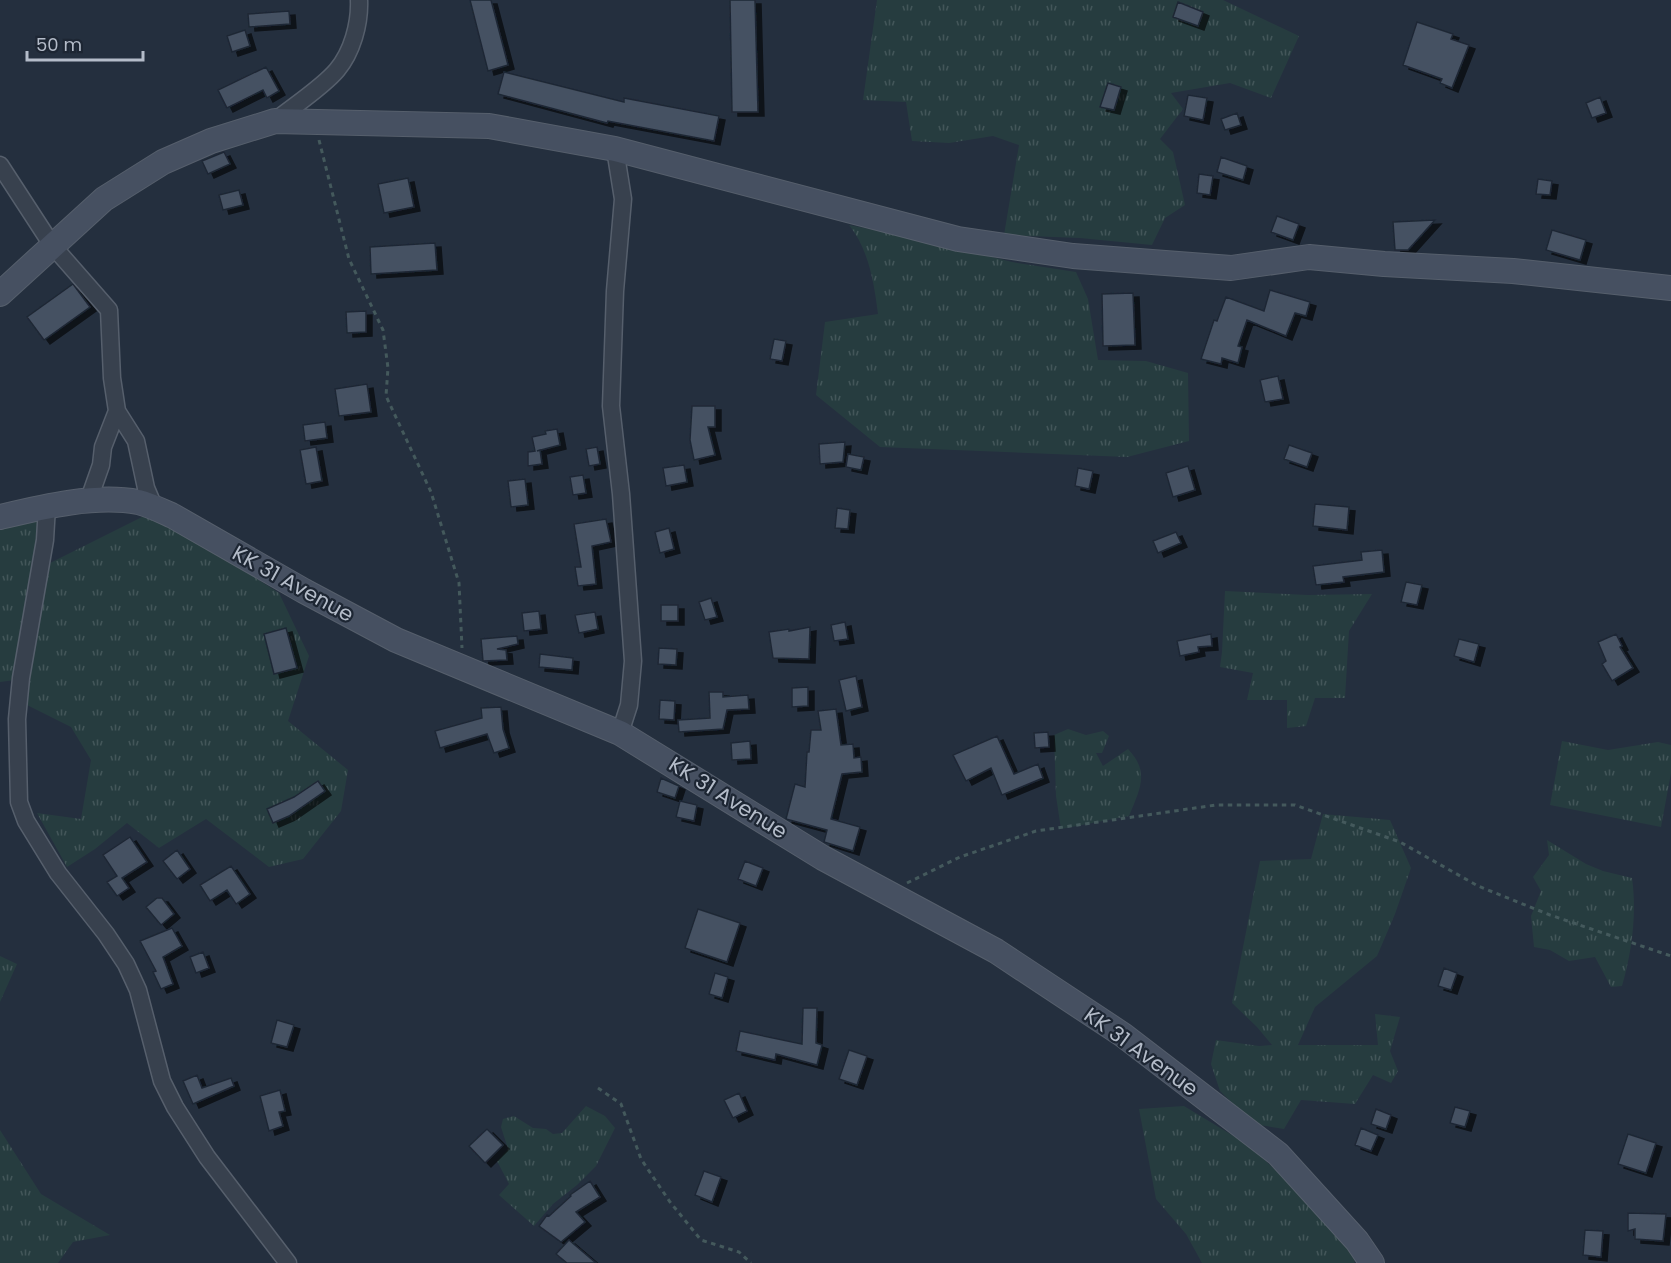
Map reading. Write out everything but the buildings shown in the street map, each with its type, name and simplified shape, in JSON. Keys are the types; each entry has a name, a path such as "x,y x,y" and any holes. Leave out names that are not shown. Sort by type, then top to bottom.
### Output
{"main road":[{"path":"0,294 104,199 163,162 211,141 274,121 489,126 615,149 958,239 1073,256 1231,268 1310,257 1384,264 1513,271 1671,288"},
{"name":"KK 31 Avenue","path":"0,517 47,506 111,500 139,502 173,516 304,591 396,640 620,733 823,858 996,951 1123,1035 1278,1154 1357,1241 1372,1263"}],"street":[{"path":"274,121 337,70 351,47 360,16 359,0"},
{"path":"615,149 623,199 615,291 611,406 623,516 633,661 629,705 620,733"},
{"path":"0,165 52,245 109,310 111,378 117,411 136,441 146,488 153,507"},
{"path":"88,502 101,465 103,447 117,411"},
{"path":"47,506 45,540 21,678 17,719 19,802 26,821 58,873 106,934 126,964 138,990 162,1082 175,1107 207,1157 288,1263"}],"path":[{"path":"312,123 330,176 349,259 383,330 388,368 386,396 431,492 459,583 463,668"},
{"path":"887,892 960,857 1036,831 1216,805 1295,805 1400,842 1478,886 1550,915 1671,956"},
{"path":"598,1088 621,1104 641,1159 670,1202 701,1240 739,1252 751,1263"}],"green space":[{"path":"877,0 1223,0 1299,36 1271,98 1230,83 1171,93 1183,109 1160,139 1173,152 1185,205 1165,218 1152,245 1080,238 1004,235 1019,145 993,136 949,143 912,141 906,102 863,100"},
{"path":"849,225 925,240 1012,262 1076,272 1088,299 1098,360 1146,361 1188,373 1189,441 1127,457 880,447 816,395 825,322 878,314 866,256"},
{"path":"146,515 203,544 279,593 309,656 288,721 348,770 341,811 303,859 269,867 206,819 159,848 127,823 95,849 67,867 37,813 81,819 91,760 71,727 21,702 27,659 50,563"},
{"path":"42,519 15,680 0,682 0,520"},
{"path":"1225,591 1308,595 1372,594 1349,631 1345,698 1315,698 1306,726 1287,728 1287,700 1247,700 1253,673 1220,667"},
{"path":"1068,729 1086,735 1103,731 1109,736 1102,753 1096,753 1103,766 1128,749 1135,757 1141,773 1141,781 1129,816 1061,829 1056,796 1054,735"},
{"path":"1562,741 1608,750 1658,742 1671,745 1671,773 1661,827 1550,805"},
{"path":"1323,814 1390,820 1411,868 1377,956 1315,1007 1298,1045 1378,1045 1375,1014 1400,1017 1390,1051 1398,1071 1391,1083 1373,1075 1355,1104 1301,1100 1284,1129 1254,1124 1220,1091 1211,1064 1216,1040 1259,1046 1272,1045 1232,1003 1260,861 1311,859"},
{"path":"1547,840 1586,864 1632,878 1633,932 1622,986 1611,987 1595,957 1569,961 1550,950 1534,947 1531,916 1541,891 1533,877 1549,855"},
{"path":"0,956 17,964 0,1002"},
{"path":"586,1106 605,1116 615,1128 596,1166 553,1204 534,1226 499,1195 509,1184 497,1161 508,1149 501,1127 503,1119 514,1116 533,1128 546,1129 553,1134 562,1133"},
{"path":"1184,1106 1250,1146 1310,1203 1356,1259 1354,1263 1202,1263 1186,1234 1156,1199 1139,1109"},
{"path":"0,1130 41,1194 110,1235 73,1242 58,1263 0,1263"}]}
